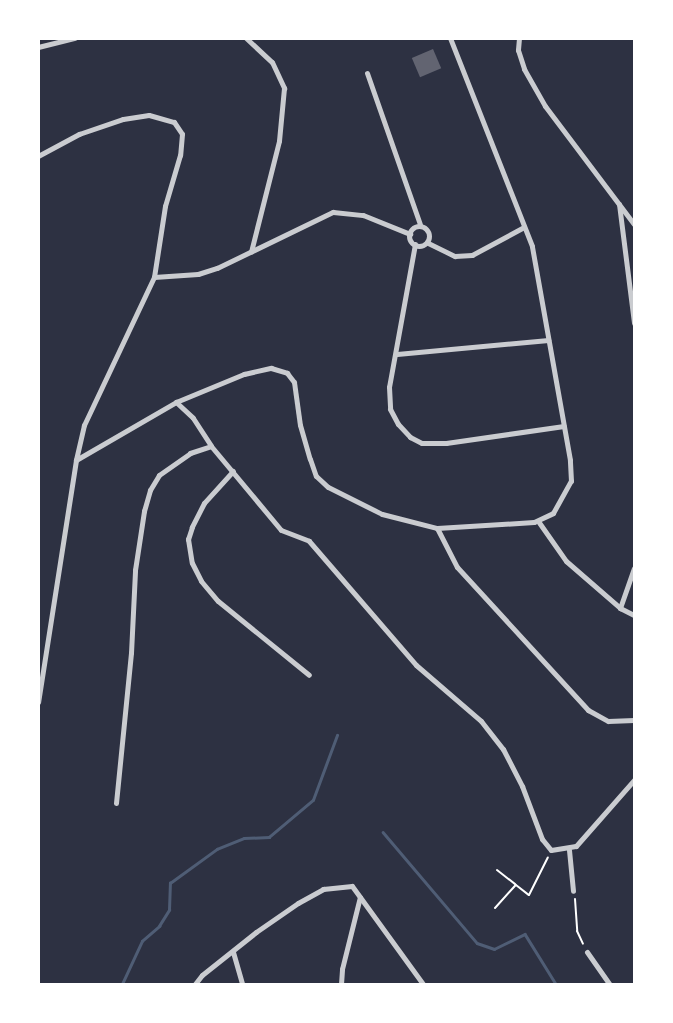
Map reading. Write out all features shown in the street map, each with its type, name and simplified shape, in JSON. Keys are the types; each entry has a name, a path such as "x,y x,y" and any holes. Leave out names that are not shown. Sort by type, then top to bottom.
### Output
{"street":[{"path":"38,47 75,38"},
{"path":"246,38 272,62 284,88 279,141 251,252"},
{"path":"76,460 176,402 244,374 271,368 286,373 294,382 300,425 316,476 328,487 382,514 436,528 538,521 553,513 571,481 564,426 531,246 450,38"},
{"path":"519,38 518,50 524,69 545,106 635,224"},
{"path":"367,74 420,225 428,236 428,243"},
{"path":"38,156 56,144 123,119 164,117 179,127 182,134 180,155 165,206 154,277 84,425 76,460 58,590 38,702"},
{"path":"619,204 635,323"},
{"path":"154,277 198,274 251,252 314,218 333,212 363,215 410,234 415,244 389,387 390,408 410,437 422,443 446,443 564,426"},
{"path":"410,234 412,228 420,225"},
{"path":"428,243 455,256 472,255 524,227"},
{"path":"415,244 423,246 428,243"},
{"path":"397,354 548,340"},
{"path":"176,402 193,418 211,446 281,530 309,541 416,665 481,721 503,749 522,786 542,839 551,850 569,850 584,839 635,780"},
{"path":"116,803 131,653 135,570 144,511 150,490 159,475 190,453 211,446"},
{"path":"233,471 204,503 192,527 188,539 192,563 201,581 218,601 309,675"},
{"path":"538,521 566,561 620,608 635,615"},
{"path":"436,528 457,567 588,710 608,722 635,720"},
{"path":"620,608 635,568"},
{"path":"569,850 573,891"},
{"path":"195,985 202,975 256,932 323,888 352,886 423,985"},
{"path":"341,985 342,969 360,897"},
{"path":"233,951 242,985"},
{"path":"587,952 609,985"}],"path":[{"path":"497,870 529,895 551,850"},
{"path":"495,908 516,885"},
{"path":"573,891 577,931 587,952"}],"building":[{"path":"433,49 441,68 420,77 412,58"}],"waterway":[{"path":"122,984 142,941 159,926 169,910 170,883 217,849 244,838 269,837 313,800 337,735"},
{"path":"383,832 477,943 494,949 525,934 556,984"}]}
